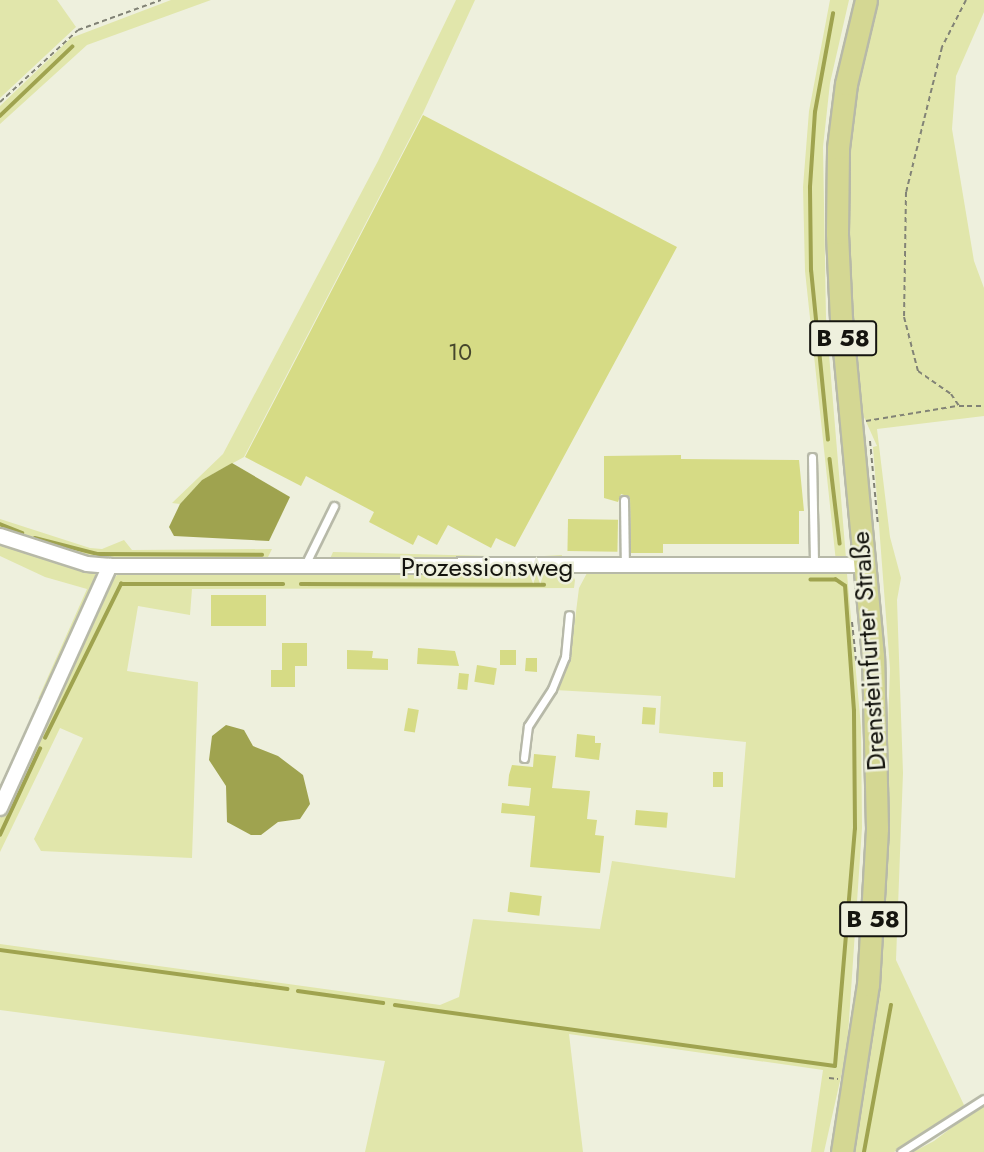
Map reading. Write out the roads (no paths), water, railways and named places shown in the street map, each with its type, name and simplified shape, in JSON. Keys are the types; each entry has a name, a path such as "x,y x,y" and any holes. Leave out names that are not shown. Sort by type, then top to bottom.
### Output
{"main road":[{"name":"Drensteinfurter Straße","path":"842,1152 868,985 874,906 877,739 865,565 841,319 838,148 846,84 866,0"}],"street":[{"name":"Prozessionsweg","path":"0,536 75,561 110,566 625,568 865,565"},
{"path":"0,808 110,566"}],"lane":[{"path":"813,457 814,567"},
{"path":"624,500 625,568"},
{"path":"304,568 334,506"},
{"path":"524,758 528,726 552,690 565,657 569,615"},
{"path":"901,1152 984,1099"}],"waterway":[{"path":"828,440 811,271 810,187 815,112 833,14"},
{"path":"0,116 72,47"},
{"path":"830,459 840,543"},
{"path":"0,524 22,533"},
{"path":"35,538 98,554 262,555"},
{"path":"395,1005 835,1066 855,829 854,711 845,586 836,580 811,580"},
{"path":"45,738 121,584 283,584"},
{"path":"301,584 544,585"},
{"path":"0,791 23,742"},
{"path":"0,835 40,749"},
{"path":"0,950 287,989"},
{"path":"298,991 383,1003"},
{"path":"864,1152 891,1005"}]}
